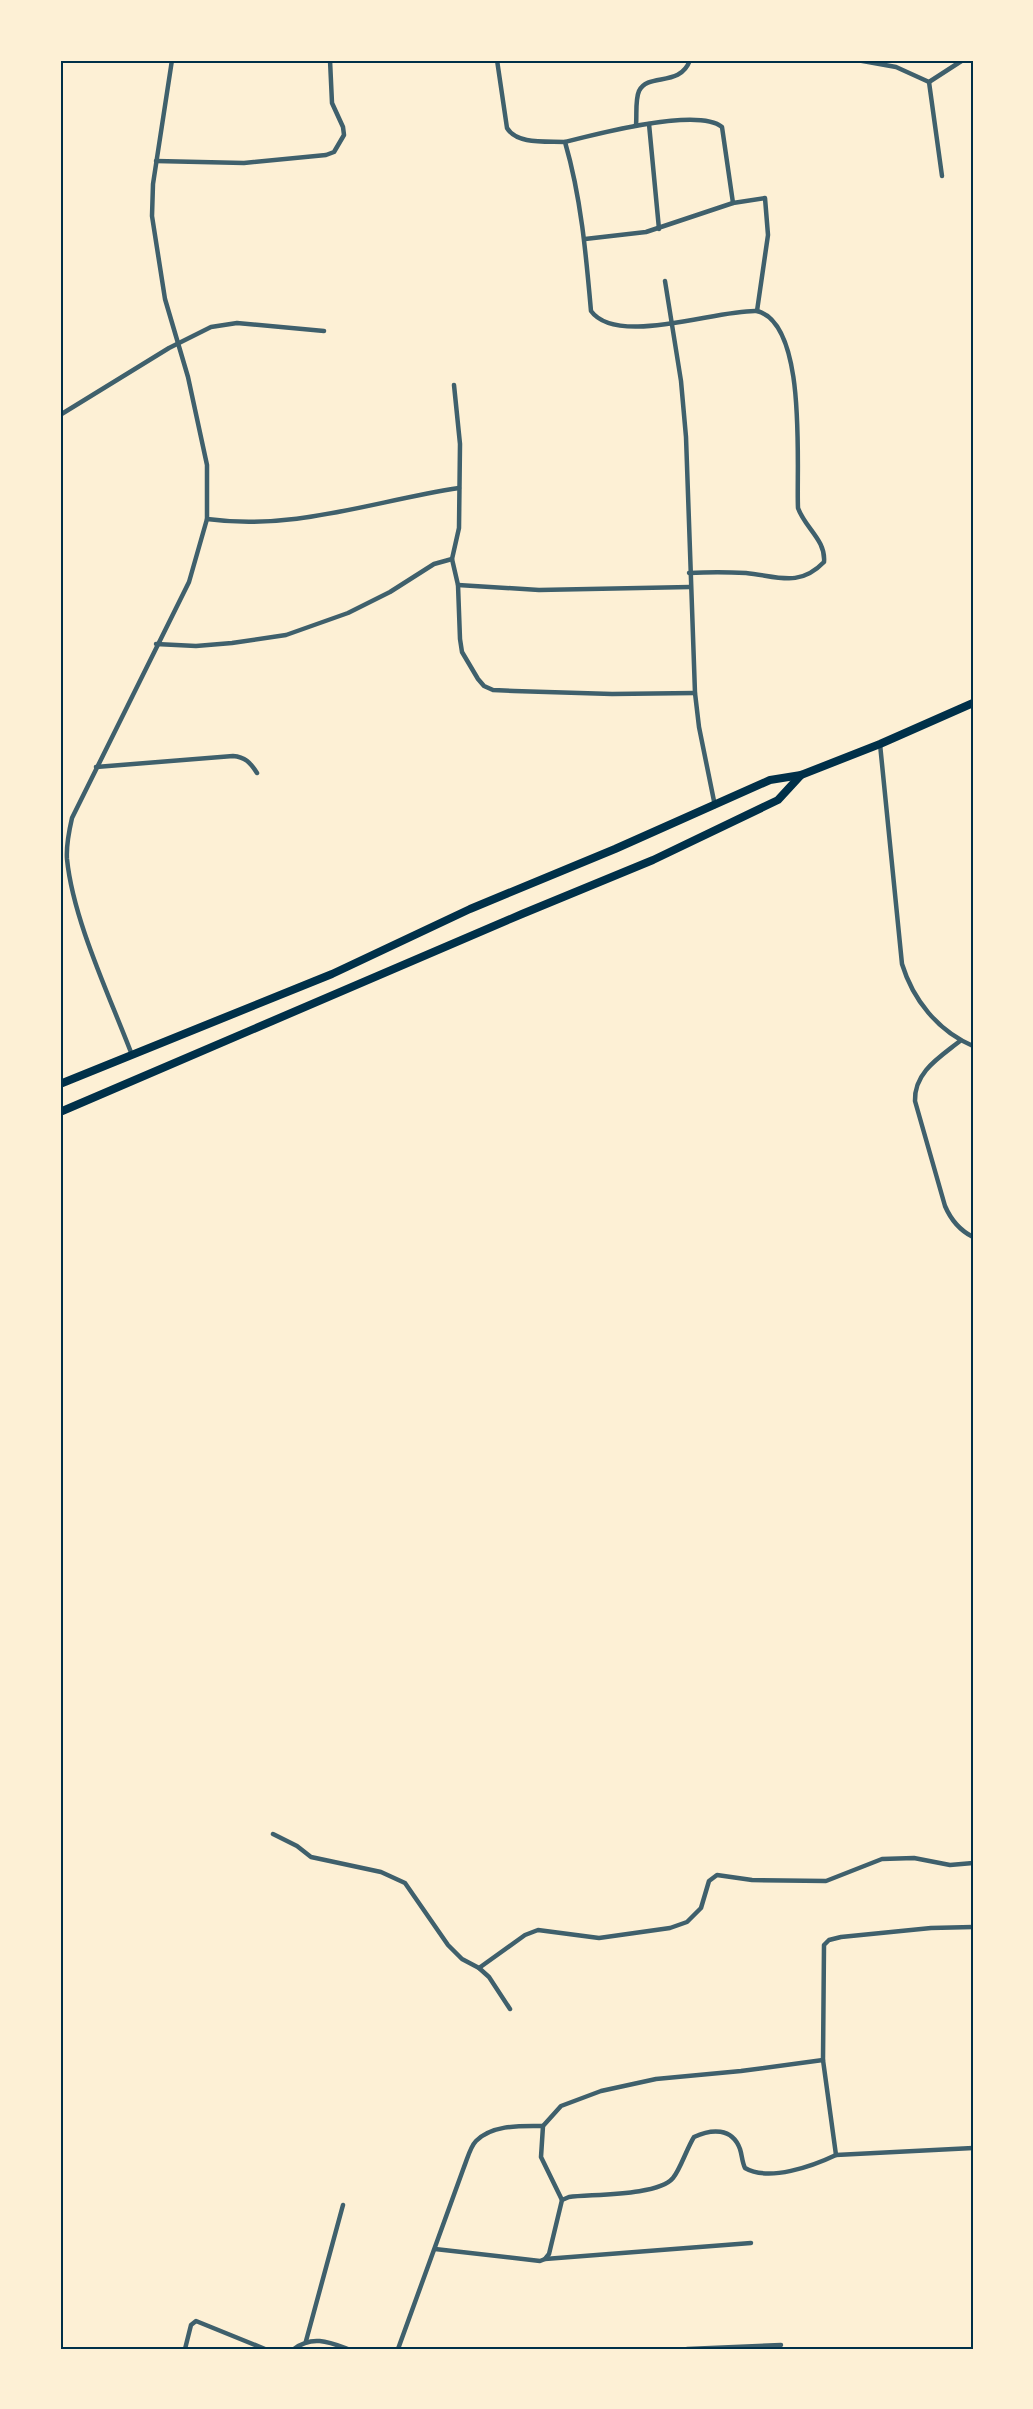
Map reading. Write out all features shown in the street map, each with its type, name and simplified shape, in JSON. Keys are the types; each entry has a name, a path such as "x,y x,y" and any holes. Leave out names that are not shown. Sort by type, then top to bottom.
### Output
{"highway":[{"path":"60,1084 332,974 470,909 715,806 770,780 801,775 880,744 973,703"},
{"path":"60,1112 653,860 778,800 801,775"}],"street":[{"path":"132,1055 87,937 70,879 67,857 72,818 156,644 189,582 207,519 207,465 179,345 165,299 156,255 152,216 156,161 172,60"},
{"path":"156,161 244,163 326,155 334,152 344,135 343,127 332,103 330,60"},
{"path":"497,60 507,128 511,135 518,139 565,142 636,125 716,122 722,127 733,203"},
{"path":"636,125 639,93 643,87 651,82 672,79 681,74 687,69 690,60"},
{"path":"857,60 896,67 929,82"},
{"path":"929,82 963,60"},
{"path":"929,82 942,176"},
{"path":"649,124 659,229"},
{"path":"565,142 585,239 591,311 596,318 612,325 671,324 704,317 758,311 772,317 785,339 797,401 798,508 802,520 821,543 825,552 824,562 815,571 803,577 788,579 729,572 689,573"},
{"path":"585,239 626,236 659,229 733,203 765,198 767,245 758,311"},
{"path":"665,281 681,381 686,436 695,693 700,737 715,806"},
{"path":"60,415 169,348 179,345 210,327 237,323 324,331"},
{"path":"454,385 460,434 459,528 452,560 458,585 462,652 470,668 484,686 493,690 540,693 695,693"},
{"path":"207,519 253,521 322,516 459,488"},
{"path":"156,644 196,646 286,635 348,614 390,592 434,564 452,560"},
{"path":"458,585 539,591 690,587"},
{"path":"880,744 902,964 907,981 939,1025 960,1041 973,1046"},
{"path":"96,767 232,756 243,757 257,772"},
{"path":"960,1041 924,1071 918,1083 915,1101 945,1206 951,1219 964,1232 973,1237"},
{"path":"273,1834 297,1846 311,1857 381,1872 405,1883 417,1897 448,1945 462,1959 479,1968 489,1977 510,2009"},
{"path":"479,1968 525,1935 538,1930 599,1938 670,1928 687,1922 701,1908 709,1881 717,1875 752,1880 826,1881 882,1859 914,1858 950,1865 973,1863"},
{"path":"836,2155 823,2060 824,1945 829,1940 841,1937 931,1928 973,1927"},
{"path":"545,2259 549,2254 562,2200 541,2157 543,2126 561,2106 601,2091 656,2079 823,2060"},
{"path":"398,2349 476,2142 493,2131 513,2126 543,2126"},
{"path":"562,2200 569,2197 652,2189 669,2182 675,2176 694,2137 715,2130 728,2134 735,2141 740,2148 745,2169 751,2172 792,2171 836,2155 973,2148"},
{"path":"306,2341 343,2205"},
{"path":"435,2249 540,2261 751,2243"},
{"path":"185,2349 191,2325 196,2321 265,2349"},
{"path":"294,2349 306,2341 318,2340 348,2349"},
{"path":"687,2349 781,2345"}]}
